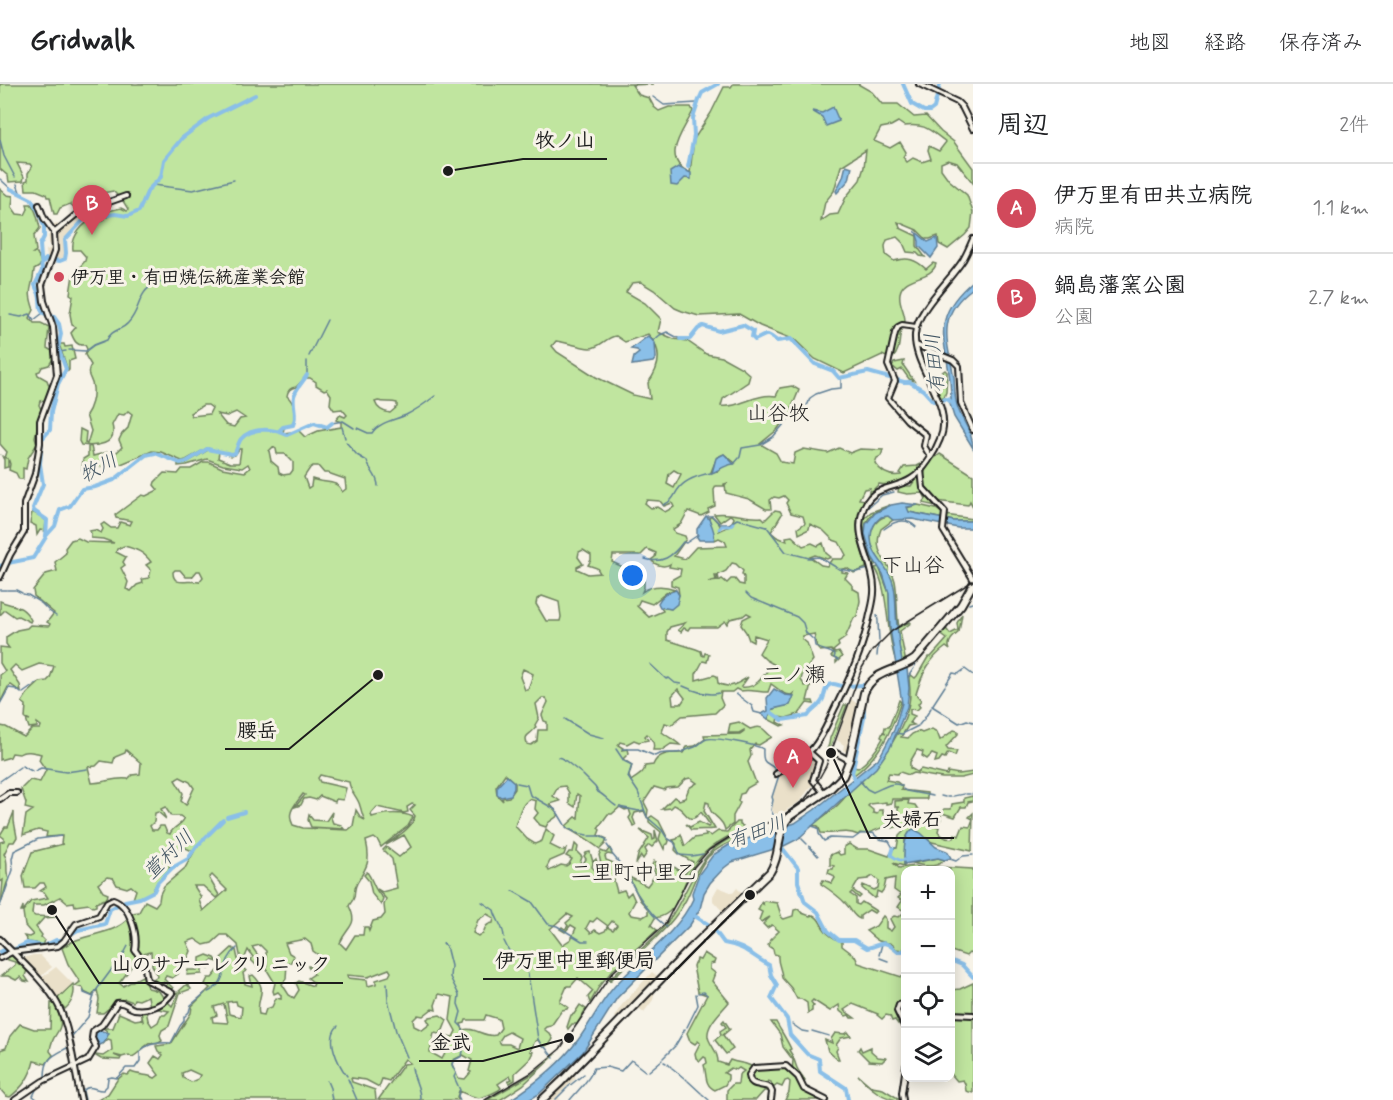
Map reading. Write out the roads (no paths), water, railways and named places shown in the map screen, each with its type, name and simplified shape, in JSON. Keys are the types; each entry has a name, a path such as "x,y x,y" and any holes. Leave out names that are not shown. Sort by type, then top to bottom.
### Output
{"highway":[{"path":"542,1100 691,948 770,872 776,861 783,826 790,816 838,782 849,761 866,688 877,676 907,664 918,656 956,610 973,584"}],"main road":[{"path":"919,84 960,104 973,129"},
{"path":"54,232 82,211 126,196"},
{"path":"0,577 24,532 24,504 35,474 40,443 40,421 56,379 53,327 44,301 42,282 55,248 54,232 39,206"},
{"path":"776,774 809,752 819,740 856,665 870,614 874,586 861,537 862,511 868,500 878,490 907,482 921,470 940,440 944,417 916,345 916,327 921,316 964,259 973,239"},
{"path":"916,327 902,325 896,329 888,366 895,378 888,398 907,420 926,435 924,446 930,456"},
{"path":"916,345 956,363 960,370 960,403 973,430"},
{"path":"921,470 923,488 946,515 943,528 973,579"},
{"path":"809,752 819,761 813,778 824,793"},
{"path":"836,753 849,761"},
{"path":"0,799 9,793 17,793"},
{"path":"0,958 12,952 58,946 76,924 99,915 107,902 113,899 120,904 135,928 137,939 135,950 144,963 147,980 172,993 164,1002 152,1007 136,1009 121,1002 117,1003 102,1025 93,1031 92,1038 96,1047 92,1056 45,1080 15,1100"},
{"path":"0,939 49,992 58,1005 81,1100"},
{"path":"901,1004 897,1011 901,1019"},
{"path":"955,1014 973,1015"},
{"path":"771,1100 770,1088 754,1085 750,1080 749,1075 754,1068 786,1066 798,1077 804,1089 826,1100"},
{"path":"903,1100 904,1082"}],"water":[{"path":"833,107 839,121 826,126 822,117 812,111 822,113"},
{"path":"846,165 852,167 849,180 837,193 836,191"},
{"path":"678,167 691,173 691,179 685,178 677,186 671,185 670,172"},
{"path":"916,232 928,242 937,238 938,248 931,258 919,246"},
{"path":"973,281 973,288 954,308 949,318 947,339 956,402 971,437 973,448 954,417 949,401 951,400 950,381 944,323 958,296"},
{"path":"648,336 655,343 656,358 653,362 632,365 634,357 639,353 631,349"},
{"path":"724,454 734,464 712,473 716,458"},
{"path":"902,503 918,505 907,507 909,512 954,521 973,521 973,528 958,528 912,519 893,520 888,516 881,517 873,528 871,543 873,549 891,577 894,588 899,646 903,667 907,669 909,688 907,707 890,748 876,768 798,839 784,846 732,862 724,868 704,893 700,909 690,925 617,998 583,1052 539,1094 529,1100 510,1100 538,1080 563,1057 578,1040 614,987 678,923 693,899 692,893 699,874 713,855 729,845 795,823 879,758 894,730 902,703 890,628 889,593 883,574 872,557 865,534 866,524 875,513 891,505"},
{"path":"706,516 712,527 714,540 699,540 697,537 697,529"},
{"path":"676,590 679,595 677,604 671,609 660,607 658,603 661,598"},
{"path":"774,689 785,695 794,696 790,705 773,709 768,719 761,714 768,711 767,698"},
{"path":"507,776 514,782 514,788 511,795 501,797 497,794 497,787"},
{"path":"913,829 936,847 947,851 951,858 904,864 907,836"},
{"path":"98,1030 109,1033 104,1043 100,1045 94,1038"}],"waterway":[{"path":"688,167 694,136 693,118 699,100 702,93 718,84"},
{"path":"903,84 912,104 924,111 934,108 940,84"},
{"path":"43,262 46,259 60,261 65,259 65,240 90,213 101,216 115,214 128,216 139,211 148,190 161,177 164,160 182,138 209,118 255,95"},
{"path":"653,97 664,105 697,103"},
{"path":"0,140 4,156 15,177"},
{"path":"0,179 11,189"},
{"path":"153,185 193,190 234,180"},
{"path":"17,184 20,192"},
{"path":"0,566 33,558 46,537 47,520 33,508 43,484 40,464 42,439 50,430 51,412 58,384 66,369 58,348 61,334 59,324 54,317 42,311 35,285 42,271 40,245 44,237 44,226 31,199 11,189"},
{"path":"69,350 86,351 107,340 111,334 132,318 142,296 149,287 164,282 192,278"},
{"path":"10,315 21,317 30,314 34,320 43,313"},
{"path":"309,356 327,320"},
{"name":"有田川","path":"680,339 690,339 703,326 719,331 743,325 753,331 752,337 755,340 766,335 777,341 791,339 815,364 833,371 839,378 868,372 910,382 923,390 933,401 947,399 953,403"},
{"path":"653,341 667,332 680,339"},
{"path":"59,352 66,351"},
{"path":"307,361 307,375"},
{"name":"牧川","path":"279,431 283,427 293,425 294,396 307,375"},
{"path":"734,464 740,457 742,448 760,445 773,437 790,417 808,404 810,398 831,389 841,388 841,377"},
{"path":"357,428 372,433 379,426 410,413 435,396"},
{"path":"332,423 343,421 354,428"},
{"name":"牧川","path":"46,536 55,526 60,510 70,506 82,489 114,480 146,455 155,453 180,463 186,462 207,449 235,453 241,439 257,430 270,430 287,435 314,423 327,427 332,423"},
{"path":"342,427 345,438"},
{"path":"346,442 357,455 367,461 377,479 378,486"},
{"path":"663,505 672,499 687,481 711,473"},
{"path":"866,509 882,495 894,492"},
{"path":"708,516 712,516 720,524 729,524 737,519 767,527 786,552 809,558 819,557 839,569 856,572 869,569"},
{"path":"884,529 900,521 908,522 916,527"},
{"path":"719,529 733,523"},
{"path":"645,559 662,560 675,552 683,542 686,543 698,535"},
{"path":"0,590 6,590"},
{"path":"7,590 15,590"},
{"path":"16,590 22,593"},
{"path":"746,593 751,598 797,617 803,623 806,633 814,640 815,646 833,653 834,658 838,660"},
{"path":"23,594 27,595"},
{"path":"28,595 56,616"},
{"path":"877,615 878,621"},
{"path":"878,622 879,641"},
{"path":"877,656 878,645"},
{"path":"650,664 666,679 669,678 681,684"},
{"path":"908,677 914,668"},
{"path":"946,684 953,673 958,674 965,669 973,675"},
{"path":"23,693 37,683"},
{"path":"771,712 782,720 808,716 821,702 830,684 843,686"},
{"path":"848,686 863,685"},
{"path":"683,686 706,693 719,693"},
{"path":"945,686 932,706 959,723 967,720 973,722"},
{"path":"0,704 9,688 21,693"},
{"path":"736,694 752,706 754,712 762,714"},
{"path":"854,763 864,717 864,703"},
{"path":"924,719 931,708"},
{"path":"565,719 589,734 604,738"},
{"path":"919,725 923,720"},
{"path":"895,733 902,734 918,726"},
{"path":"622,749 638,749 655,756 661,753 682,752 707,739 727,740 763,749 764,761 776,770"},
{"path":"616,749 624,761 632,765 628,777 638,792 647,817 662,830 667,838 674,842 680,855 703,854"},
{"path":"558,757 581,773"},
{"path":"22,766 32,771"},
{"path":"854,766 852,773 856,781"},
{"path":"0,781 20,767"},
{"path":"35,771 41,768 66,772 87,769"},
{"path":"583,775 598,792 616,806"},
{"name":"有田川","path":"775,819 771,810 772,797 779,775"},
{"path":"860,781 873,792 891,784 902,786"},
{"path":"517,783 527,785 530,795 556,810 565,825"},
{"path":"903,789 933,796"},
{"path":"959,795 964,794"},
{"path":"953,796 958,795"},
{"path":"941,796 945,797"},
{"path":"619,807 644,810"},
{"name":"萱村川","path":"227,817 244,812"},
{"name":"萱村川","path":"69,935 78,930 105,924 110,909 154,891 158,882 172,868 188,859 196,847 223,820"},
{"name":"有田川","path":"770,829 775,822"},
{"path":"812,826 818,828 824,841 830,838 853,839 860,834 873,833 879,839 889,841 893,848 896,848"},
{"path":"566,827 575,832"},
{"path":"577,833 587,835"},
{"path":"0,906 13,870 14,851 38,839 61,836"},
{"path":"589,836 599,836 607,842"},
{"path":"800,837 807,844"},
{"path":"607,845 612,852"},
{"name":"有田川","path":"780,845 798,868 798,882 805,902 818,912 828,931 839,940 854,940 867,948 883,943 898,952 901,951"},
{"path":"809,846 818,856"},
{"path":"893,848 891,855 901,860 908,859"},
{"path":"612,854 626,871"},
{"path":"950,859 956,861 963,856 973,855"},
{"path":"628,872 642,900 663,924"},
{"path":"513,891 532,902 548,924 557,926 582,941 588,941"},
{"path":"482,902 494,910 504,937"},
{"path":"693,915 711,926"},
{"path":"713,928 724,943 743,949 769,965 771,975 777,985 771,998 787,1019 790,1035 807,1054 819,1059 820,1071 846,1088 848,1100"},
{"name":"萱村川","path":"15,949 27,943 44,946 56,940 62,940"},
{"path":"504,941 509,951 518,956 527,971"},
{"path":"443,943 446,946 451,966 450,977 459,995 458,1004 461,1012 458,1023 462,1027"},
{"path":"879,955 882,944"},
{"path":"71,1041 72,1036 88,1017 95,992 112,969 118,965 128,946"},
{"path":"208,992 220,983 228,960 237,948"},
{"name":"萱村川","path":"0,952 6,949"},
{"path":"880,958 888,961"},
{"path":"955,962 962,965 973,977"},
{"path":"528,974 538,1039 542,1047 545,1047 552,1056"},
{"path":"387,983 388,1000 396,1031 407,1057"},
{"path":"84,991 94,997"},
{"path":"698,993 704,992 707,995"},
{"path":"85,1100 83,1091 85,1089 90,1087 103,1090 107,1086 108,1078 117,1078 126,1068 135,1068 140,1061 140,1051 143,1048 154,1044 171,1043 191,1005 205,993"},
{"path":"687,1027 698,1005 696,994"},
{"path":"792,1024 808,1032"},
{"path":"338,1026 333,1037 334,1051 347,1076"},
{"path":"663,1058 675,1046 685,1029"},
{"path":"460,1100 458,1096 460,1090 452,1065 453,1061 462,1056 463,1030"},
{"path":"812,1031 829,1036"},
{"path":"45,1077 46,1066 50,1058 67,1048"},
{"path":"595,1068 607,1067 621,1071 631,1060 645,1071"},
{"path":"649,1071 662,1060"},
{"path":"668,1064 671,1067"},
{"path":"412,1067 420,1100"},
{"path":"570,1100 587,1081 594,1068"},
{"path":"672,1068 677,1072"},
{"path":"678,1073 684,1078"},
{"path":"568,1087 584,1074"},
{"path":"348,1079 357,1100"},
{"path":"327,1081 332,1100"},
{"path":"688,1081 701,1093"},
{"path":"37,1088 33,1096 38,1100"},
{"path":"555,1100 567,1088"},
{"path":"702,1094 709,1100"}],"railway":[{"path":"485,1100 531,1073 560,1049 612,973 665,924 694,867 709,850 733,835 778,819 805,799 826,766 862,668 872,651 892,631 973,581"}],"place":[{"name":"牧ノ山","path":"448,171"},
{"name":"鍋島藩窯公園","path":"92,235"},
{"name":"伊万里・有田焼伝統産業会館","path":"59,277"},
{"name":"腰岳","path":"378,675"},
{"name":"夫婦石","path":"831,753"},
{"name":"伊万里有田共立病院","path":"793,788"},
{"name":"伊万里中里郵便局","path":"750,895"},
{"name":"山のサナーレクリニック","path":"52,910"},
{"name":"金武","path":"569,1038"}],"district":[{"name":"山谷牧","path":"778,413"},
{"name":"下山谷","path":"913,565"},
{"name":"二ノ瀬","path":"794,674"},
{"name":"二里町中里乙","path":"634,872"}]}
